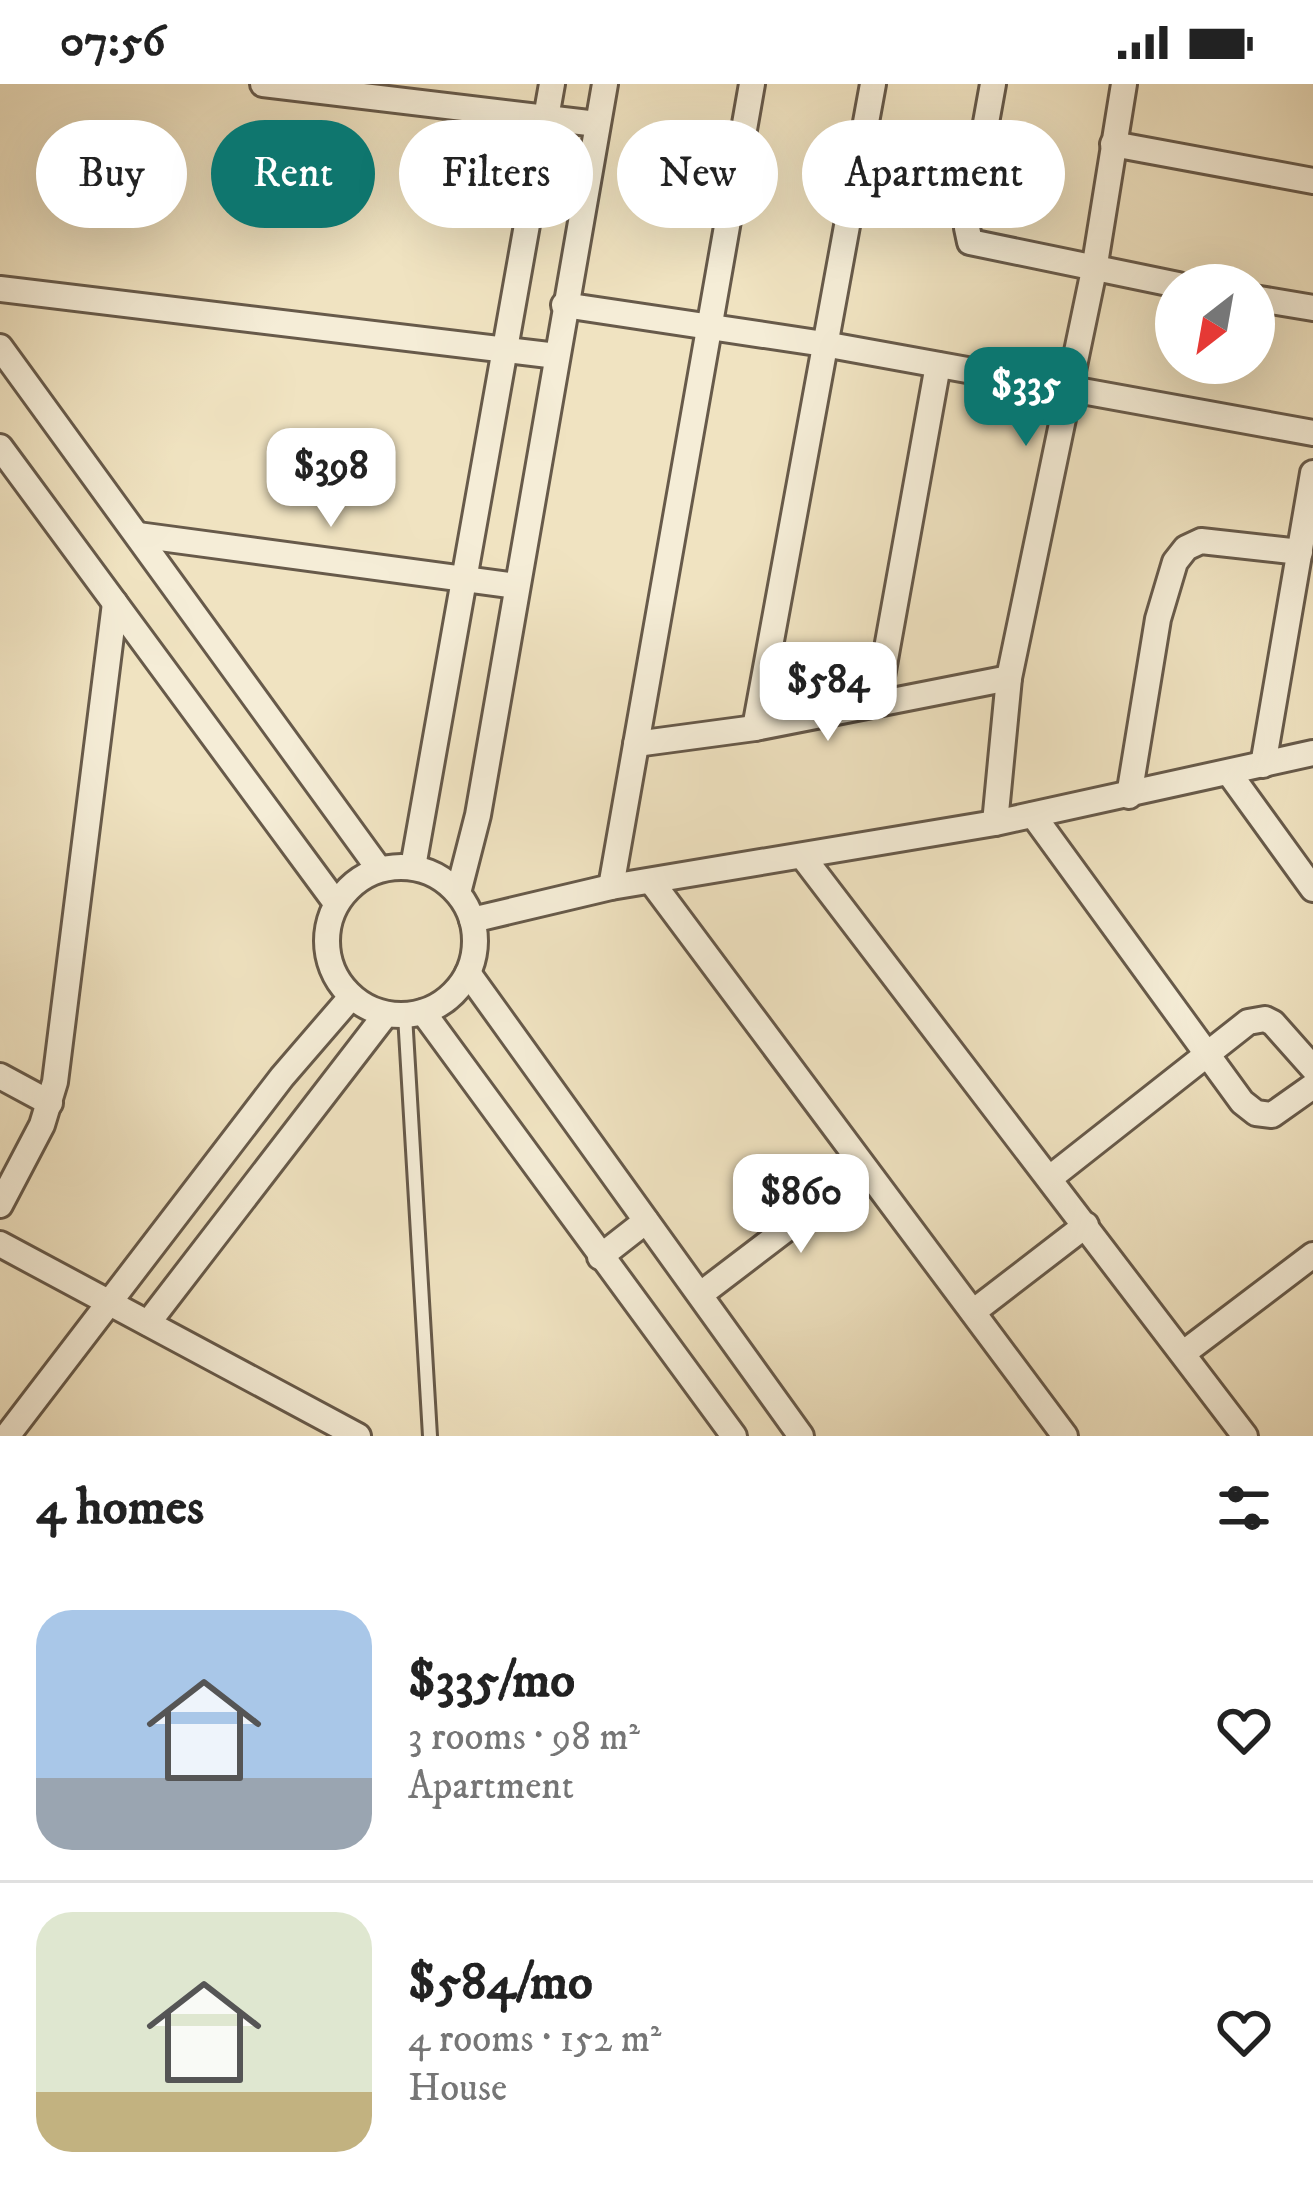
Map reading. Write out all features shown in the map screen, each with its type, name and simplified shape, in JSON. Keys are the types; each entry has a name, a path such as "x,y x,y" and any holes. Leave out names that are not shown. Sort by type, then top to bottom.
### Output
{"street":[{"path":"263,84 597,124"},
{"path":"412,867 552,84"},
{"path":"458,893 478,814 605,84"},
{"path":"611,887 752,84"},
{"path":"755,728 873,84"},
{"path":"993,84 966,237 977,246 1155,281"},
{"path":"995,823 1010,678 1094,270 1124,84"},
{"path":"1113,144 1313,181"},
{"path":"0,289 557,356"},
{"path":"1275,302 1313,308"},
{"path":"564,305 824,344 1313,433"},
{"path":"0,347 379,869"},
{"path":"877,704 938,365"},
{"path":"0,447 336,903"},
{"path":"1263,765 1313,473"},
{"path":"138,535 516,586"},
{"path":"1129,796 1158,619 1174,562 1186,548 1201,541 1300,552"},
{"path":"0,1204 50,1103 115,603"},
{"path":"637,744 755,728 1010,678"},
{"path":"472,920 611,887 995,823 1313,753"},
{"path":"1229,773 1313,889"},
{"path":"1033,814 1241,1102 1256,1113 1272,1115 1313,1086"},
{"path":"803,857 1245,1436"},
{"path":"148,1323 405,1014 457,990 468,973 475,947 472,920 458,893 435,874 412,867 379,869 354,882 336,903 327,927 326,953 335,977 351,997 405,1014 600,1256 734,1436"},
{"path":"651,881 1065,1436"},
{"path":"468,973 801,1436"},
{"path":"7,1436 282,1077 351,997"},
{"path":"1050,1178 1248,1022 1264,1019 1282,1031 1313,1068"},
{"path":"0,1076 50,1103"},
{"path":"700,1294 865,1169"},
{"path":"600,1256 646,1221"},
{"path":"973,1312 1086,1225"},
{"path":"0,1244 358,1436"},
{"path":"1185,1352 1313,1255"}],"lane":[{"path":"405,1014 430,1436"}]}
